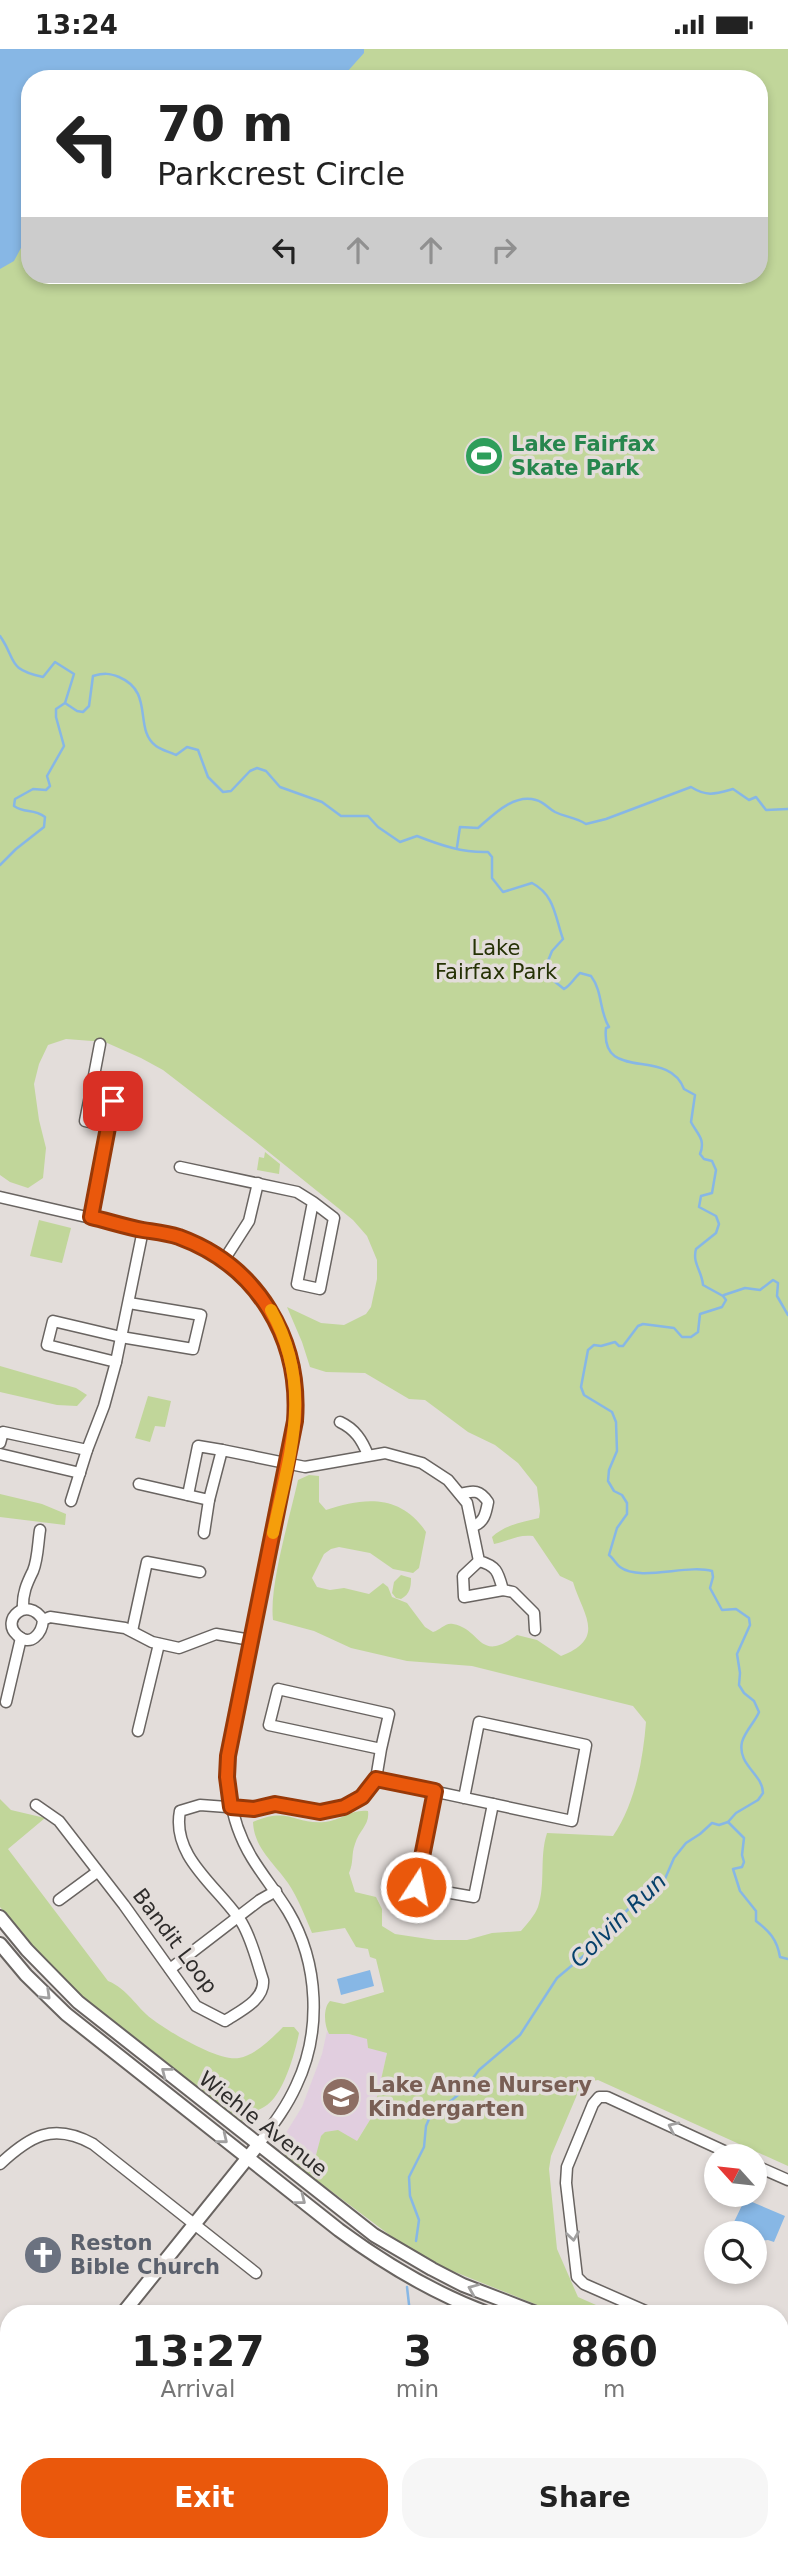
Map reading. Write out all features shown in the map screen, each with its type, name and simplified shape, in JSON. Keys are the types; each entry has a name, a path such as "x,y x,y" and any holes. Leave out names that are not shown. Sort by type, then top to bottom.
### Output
{"main road":[{"name":"Wiehle Avenue","path":"0,1917 27,1950 78,2002 374,2235 463,2285 515,2305"},
{"name":"Wiehle Avenue","path":"0,1944 26,1975 66,2014 339,2230 385,2263 424,2285 469,2305"},
{"path":"129,2305 258,2145"}],"street":[{"path":"100,1044 85,1121 107,1126"},
{"path":"91,1217 116,1090 92,1086"},
{"path":"180,1167 298,1192 313,1202 334,1219 320,1289 297,1284 313,1202"},
{"path":"224,1260 249,1221 258,1183"},
{"path":"1,1201 180,1237 224,1260 248,1280 276,1319 288,1347 297,1403 288,1462 228,1756 227,1777 231,1807 242,1839 295,1924 305,1951 313,1987 313,2018 309,2047 297,2084 281,2114 258,2145"},
{"path":"71,1501 104,1406 116,1362 144,1230"},
{"path":"116,1362 47,1345 53,1321 121,1337 193,1349 201,1315 129,1303"},
{"path":"340,1422 358,1435 368,1455"},
{"path":"0,1443 3,1432 87,1450"},
{"path":"188,1495 198,1445 305,1467 384,1453 422,1463 448,1480 467,1503 479,1561"},
{"path":"204,1533 209,1500 222,1450"},
{"path":"0,1454 80,1473"},
{"path":"139,1484 209,1500"},
{"path":"460,1494 473,1490 482,1493 488,1502 485,1517 478,1525 473,1526"},
{"path":"23,1609 22,1601 28,1577 33,1571 40,1530"},
{"path":"479,1561 493,1565 498,1571 503,1590"},
{"path":"479,1561 463,1576 464,1597 503,1590 513,1592 534,1613 535,1630"},
{"path":"132,1631 147,1562 200,1572"},
{"path":"23,1609 33,1610 43,1620 38,1636 30,1640 21,1639 11,1626 13,1618 23,1609"},
{"path":"43,1620 50,1618 132,1631 159,1644 179,1648 216,1634 251,1640"},
{"path":"6,1702 21,1639"},
{"path":"138,1731 159,1644"},
{"path":"231,1807 254,1809 275,1804 320,1812 344,1807 362,1797 376,1779 388,1714 278,1689 269,1725 381,1749"},
{"path":"376,1779 435,1791 464,1798 572,1821 586,1745 479,1722 464,1798"},
{"path":"435,1791 416,1887 474,1897 493,1804"},
{"name":"Bandit Loop","path":"36,1805 59,1821 196,2005 225,2021 260,1996 264,1988 263,1980 243,1925 188,1855 177,1824 180,1811 192,1806 231,1807"},
{"path":"60,1901 97,1872"},
{"path":"170,1969 275,1891"},
{"path":"632,2305 584,2284 578,2277 566,2183 567,2167 593,2104 599,2097 607,2097 709,2144"},
{"path":"0,2164 20,2146 38,2136 58,2133 72,2135 93,2144 256,2273"},
{"path":"767,2171 788,2180"}],"shaded area":[{"name":"Lake Anne Nursery Kindergarten","path":"327,2031 329,2034 349,2034 368,2039 387,2053 373,2115 356,2142 347,2135 321,2136 316,2156 307,2160 279,2144 302,2107 322,2054"}],"green space":[{"name":"Lake Fairfax Park","path":"0,49 788,49 788,2166 767,2156 767,2144 739,2144 598,2080 582,2083 551,2156 549,2169 557,2249 578,2297 596,2305 537,2305 440,2266 395,2239 288,2159 279,2144 307,2160 316,2155 321,2136 325,2132 338,2130 357,2141 373,2115 387,2053 368,2048 367,2039 349,2034 329,2034 325,2012 330,2001 344,2004 384,1992 376,1959 370,1957 368,1949 356,1947 345,1928 312,1933 292,1889 257,1840 253,1822 284,1816 325,1822 368,1811 367,1820 354,1848 349,1873 355,1892 376,1897 382,1909 382,1926 395,1934 435,1940 467,1940 492,1933 521,1931 538,1907 547,1833 613,1836 632,1796 643,1751 646,1722 633,1706 472,1666 407,1661 351,1648 314,1631 273,1620 277,1570 298,1480 309,1475 319,1476 319,1502 326,1510 354,1503 381,1502 405,1511 426,1532 419,1568 413,1573 393,1569 370,1553 339,1547 324,1554 312,1578 317,1587 330,1590 344,1588 369,1594 383,1583 392,1597 407,1603 425,1627 433,1632 453,1624 470,1632 487,1646 504,1643 517,1635 537,1640 561,1656 575,1649 584,1641 588,1625 573,1582 560,1576 533,1536 494,1544 492,1537 508,1527 539,1518 537,1487 518,1463 495,1445 468,1432 425,1400 409,1399 365,1373 326,1372 310,1367 287,1307 321,1323 344,1325 366,1314 371,1307 377,1279 377,1260 367,1236 353,1220 163,1070 105,1042 66,1039 48,1045 34,1084 46,1148 43,1178 28,1188 10,1182 0,1175"},
{"path":"265,1152 280,1164 279,1174 257,1170 259,1157 264,1158"},
{"path":"39,1220 71,1228 62,1263 30,1256"},
{"path":"0,1366 76,1388 87,1395 77,1406 57,1405 0,1392"},
{"path":"148,1396 171,1401 165,1427 155,1426 150,1442 135,1438"},
{"path":"0,1494 42,1504 66,1514 65,1525 0,1517"},
{"path":"401,1575 411,1578 411,1584 401,1599 392,1593 394,1582"},
{"path":"0,1799 11,1810 45,1818 8,1849 108,1981 126,1993 152,2019 194,2045 230,2058 252,2053 283,2027 294,2027 299,2033 291,2063 271,2102 250,2113 242,2121 230,2115 80,1996 54,1971 0,1907"}],"water":[{"path":"0,49 364,49 364,53 349,70 21,70 21,248 14,261 0,269"},
{"path":"370,1970 374,1986 341,1995 337,1979"},
{"path":"741,2207 764,2207 785,2216 774,2242 767,2240 767,2221 734,2221"}],"waterway":[{"name":"Colvin Run","path":"0,636 14,663 23,671 43,677 55,662 74,674 65,703 56,709 64,746 47,776 50,786 46,790 33,789 15,799 14,806 45,817 44,827 0,865"},
{"name":"Colvin Run","path":"65,703 83,712 89,706 93,676 106,674 119,677 137,692 149,739 158,747 176,755 187,747 198,750 208,777 223,792 231,791 250,771 257,768 266,771 280,787 322,802 341,816 368,816 378,827 400,842 417,836 461,850 488,852 492,857 492,878 503,892 532,883 540,888 550,900 563,939 552,951 548,961 554,971 554,981 564,989 580,973 591,976 609,1027 606,1028 607,1045 613,1055 624,1061 664,1069 676,1076 684,1089 695,1095 691,1122 701,1140 700,1154 704,1159 712,1161 716,1170 712,1193 701,1196 699,1207 716,1216 719,1224 716,1233 696,1249 695,1259 703,1285 726,1300 722,1307 700,1314 698,1332 691,1337 682,1337 674,1328 643,1324 638,1326 623,1346 615,1342 594,1345 588,1350 581,1387 584,1395 612,1412 616,1422 617,1451 609,1470 608,1481 627,1503 627,1514 617,1528 609,1555 620,1567 639,1573 702,1569 712,1571 710,1588 722,1610 736,1609 749,1618 750,1625 737,1654 739,1685 754,1701 759,1712 743,1738 741,1750 746,1763 759,1780 763,1793 758,1800 736,1813 728,1822 719,1825 712,1823 686,1843 674,1858 664,1881 639,1899 620,1917 606,1937 557,1978 520,2035 479,2070 464,2090 429,2119 424,2147 409,2177 410,2196 419,2220 416,2241"},
{"path":"457,847 460,827 478,828 512,802 528,799 539,801 555,812 586,824 691,787 711,794 733,789 749,800 756,797 766,810 788,809"},
{"path":"724,1295 745,1288 760,1290 773,1280 778,1283 777,1296 788,1315"},
{"path":"728,1822 744,1838 744,1862 742,1867 733,1869 740,1891 756,1911 756,1921 775,1940 780,1957 788,1959"},
{"name":"Colvin Run","path":"407,2287 409,2305"}],"slow traffic":[{"path":"271,1310 288,1347 297,1403 273,1533"}],"place":[{"name":"Lake Fairfax Skate Park","path":"484,456"},
{"name":"Lake Anne Nursery Kindergarten","path":"341,2097"},
{"name":"Reston Bible Church","path":"43,2255"}],"route":[{"path":"113,1101 91,1217 180,1237 224,1260 248,1280 271,1311 288,1347 293,1366 297,1403 295,1421 228,1756 227,1777 231,1807 254,1809 275,1804 320,1812 344,1807 362,1797 376,1779 435,1791 416,1887"}]}
